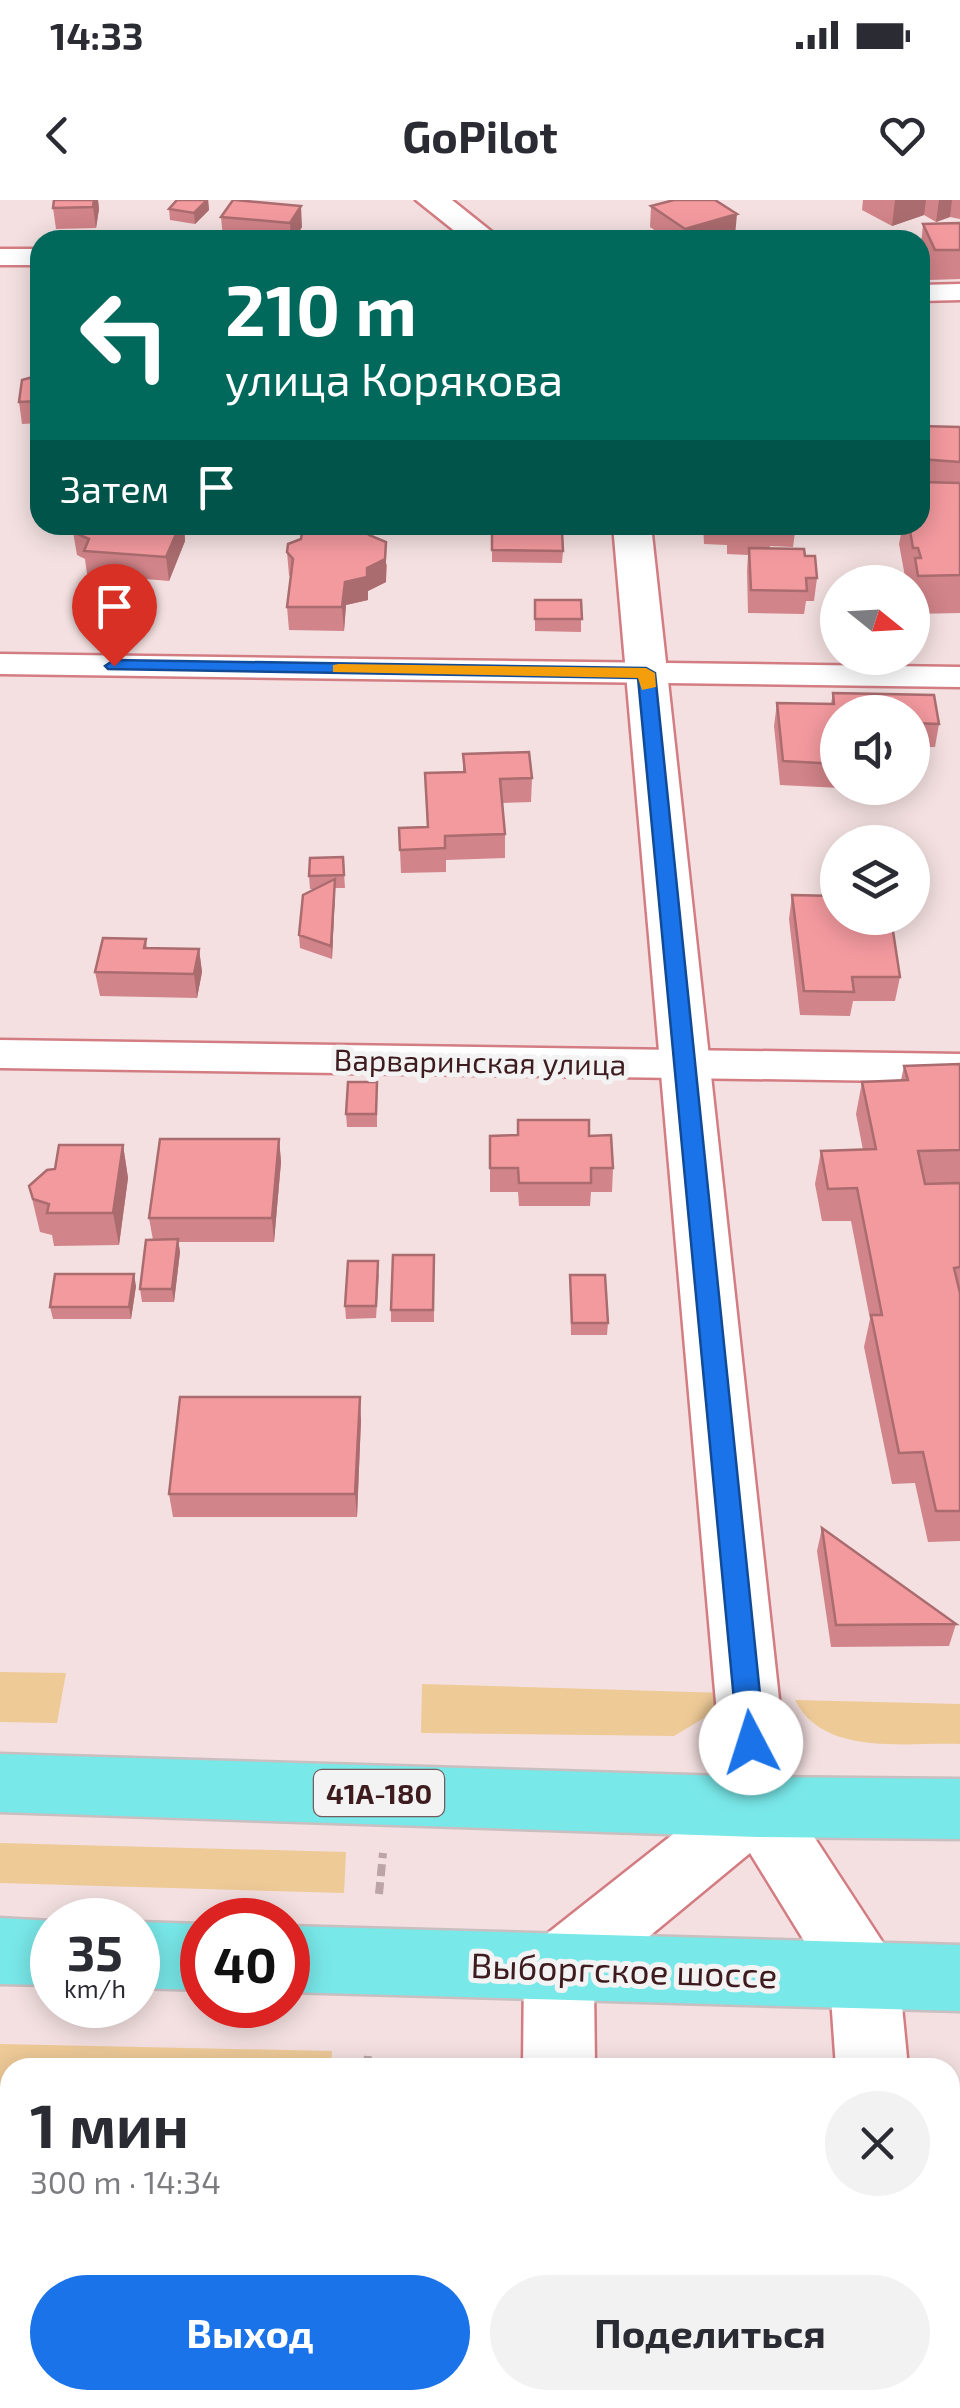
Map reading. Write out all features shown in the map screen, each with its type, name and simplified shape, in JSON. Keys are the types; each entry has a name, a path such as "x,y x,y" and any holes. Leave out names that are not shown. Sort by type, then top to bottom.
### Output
{"main road":[{"name":"41А-180","path":"0,1783 758,1808 960,1810"},
{"path":"0,1951 30,1952"},
{"name":"Выборгское шоссе","path":"310,1960 960,1978"}],"street":[{"path":"432,200 472,230"},
{"path":"0,257 30,257"},
{"path":"930,292 960,292"},
{"path":"633,535 758,1808 864,1975 871,2058"},
{"path":"0,664 960,677"},
{"name":"Варваринская улица","path":"0,1054 960,1068"},
{"path":"559,2058 559,1967 758,1808"}],"path":[{"path":"380,1894 383,1853"},
{"path":"368,2054 368,2058"}],"shaded area":[{"path":"0,1672 66,1673 57,1723 0,1722"},
{"path":"422,1684 725,1693 704,1718 674,1736 421,1733"},
{"path":"795,1700 960,1704 960,1744 868,1743 845,1738 825,1731 808,1718"},
{"path":"0,1843 346,1852 344,1893 0,1883"},
{"path":"0,2044 332,2051 332,2058 0,2058"}],"building":[{"path":"54,200 94,200 93,207 53,208"},
{"path":"177,200 207,200 194,213 169,209"},
{"path":"233,200 301,206 290,223 221,217"},
{"path":"674,200 715,200 737,214 685,229 651,206"},
{"path":"960,223 960,250 935,250 930,230 923,224"},
{"path":"30,378 30,401 19,402 22,380"},
{"path":"930,426 960,427 960,462 930,460"},
{"path":"930,482 960,483 960,575 930,576 930,565 916,565 915,558 921,558 918,548 913,548 911,535 930,535"},
{"path":"80,535 176,535 166,557 84,551 89,539"},
{"path":"302,535 369,535 386,542 385,559 367,568 367,577 345,582 342,607 287,607 293,559 287,552 288,544 301,539"},
{"path":"492,535 562,535 563,551 492,550"},
{"path":"749,548 804,549 805,556 815,556 817,578 806,578 807,591 751,590"},
{"path":"535,600 581,600 582,619 535,619"},
{"path":"833,693 934,695 939,724 930,724 930,695"},
{"path":"777,703 820,704 820,763 783,761"},
{"path":"529,752 532,778 500,779 505,834 445,836 445,848 400,850 399,828 428,827 425,773 465,772 463,754"},
{"path":"343,857 344,875 309,876 310,858"},
{"path":"335,879 331,946 299,935 303,895"},
{"path":"792,895 820,896 820,935 894,935 900,977 852,977 854,992 804,991"},
{"path":"103,938 146,939 144,948 199,949 194,974 95,972"},
{"path":"960,1064 960,1150 918,1151 925,1184 960,1183 960,1267 954,1268 960,1293 960,1511 936,1511 923,1452 899,1453 871,1315 882,1315 857,1188 828,1189 821,1151 876,1149 862,1082 908,1080 904,1066"},
{"path":"348,1082 377,1082 376,1114 346,1114"},
{"path":"518,1120 589,1120 589,1136 611,1135 613,1168 591,1168 591,1183 519,1183 518,1168 490,1168 490,1136 518,1135"},
{"path":"160,1139 279,1139 272,1218 149,1218"},
{"path":"59,1145 123,1145 113,1213 47,1213 49,1204 33,1199 29,1186 47,1170 55,1169"},
{"path":"178,1239 172,1289 140,1289 146,1240"},
{"path":"393,1255 434,1255 433,1310 391,1310"},
{"path":"348,1261 378,1261 376,1306 345,1306"},
{"path":"55,1274 134,1274 129,1307 50,1307"},
{"path":"570,1275 605,1275 608,1323 572,1323"},
{"path":"180,1397 360,1397 355,1494 169,1494"},
{"path":"822,1528 956,1624 836,1625"}],"slow traffic":[{"path":"339,669 646,673 648,687"}],"route":[{"path":"114,666 646,673 751,1743"}]}
